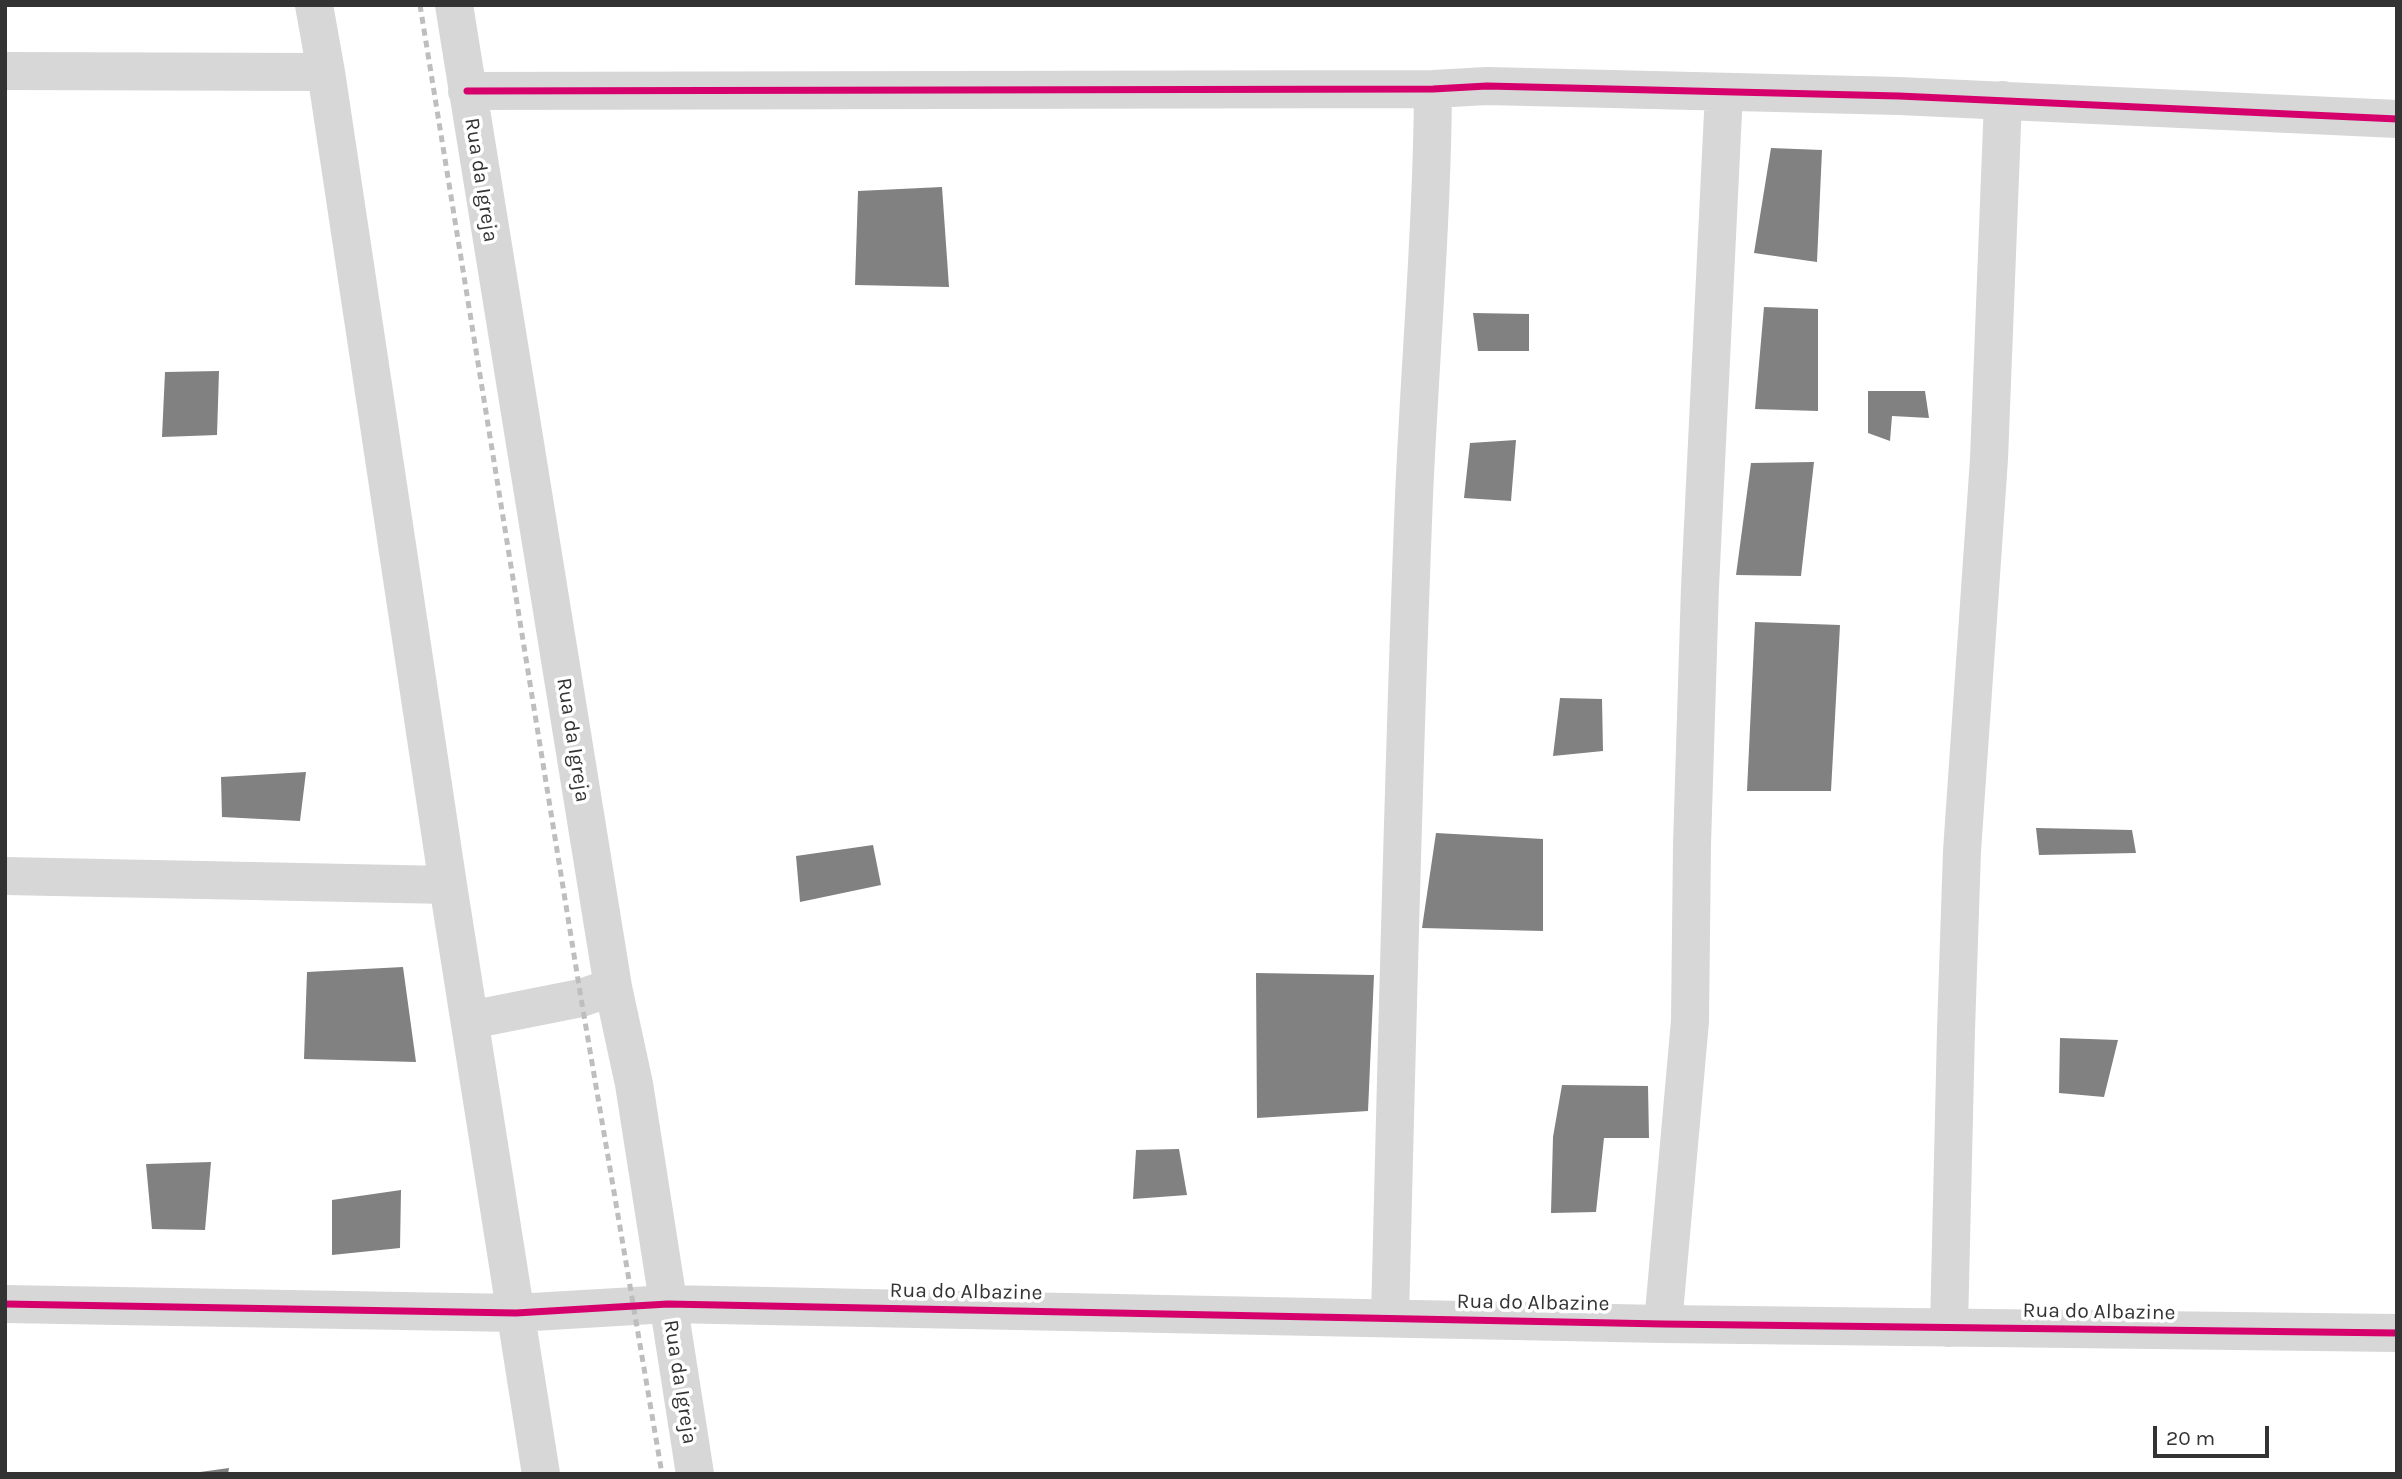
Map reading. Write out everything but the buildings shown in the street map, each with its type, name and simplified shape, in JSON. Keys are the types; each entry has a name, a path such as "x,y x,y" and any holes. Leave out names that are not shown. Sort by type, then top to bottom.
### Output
{"street":[{"path":"314,5 541,1474"},
{"name":"Rua da Igreja","path":"453,5 613,987 634,1084 695,1474"},
{"path":"5,71 326,72"},
{"path":"467,91 1433,89 1487,86 2004,100 2397,119"},
{"path":"1390,1317 1405,748 1422,326 1433,169 1433,89"},
{"path":"1663,1324 1689,1021 1700,587 1724,92"},
{"path":"1949,1328 1962,851 1989,459 2004,100"},
{"path":"5,876 448,885"},
{"path":"470,1020 581,998 613,987"},
{"name":"Rua do Albazine","path":"5,1304 516,1313 668,1304 1663,1324 2397,1333"}],"railway":[{"path":"420,5 581,998 662,1474"}],"cycle path":[{"path":"467,91 1433,89 1487,86 1899,96 2397,119"},
{"path":"5,1304 516,1313 668,1304 1663,1324 2397,1333"}]}
